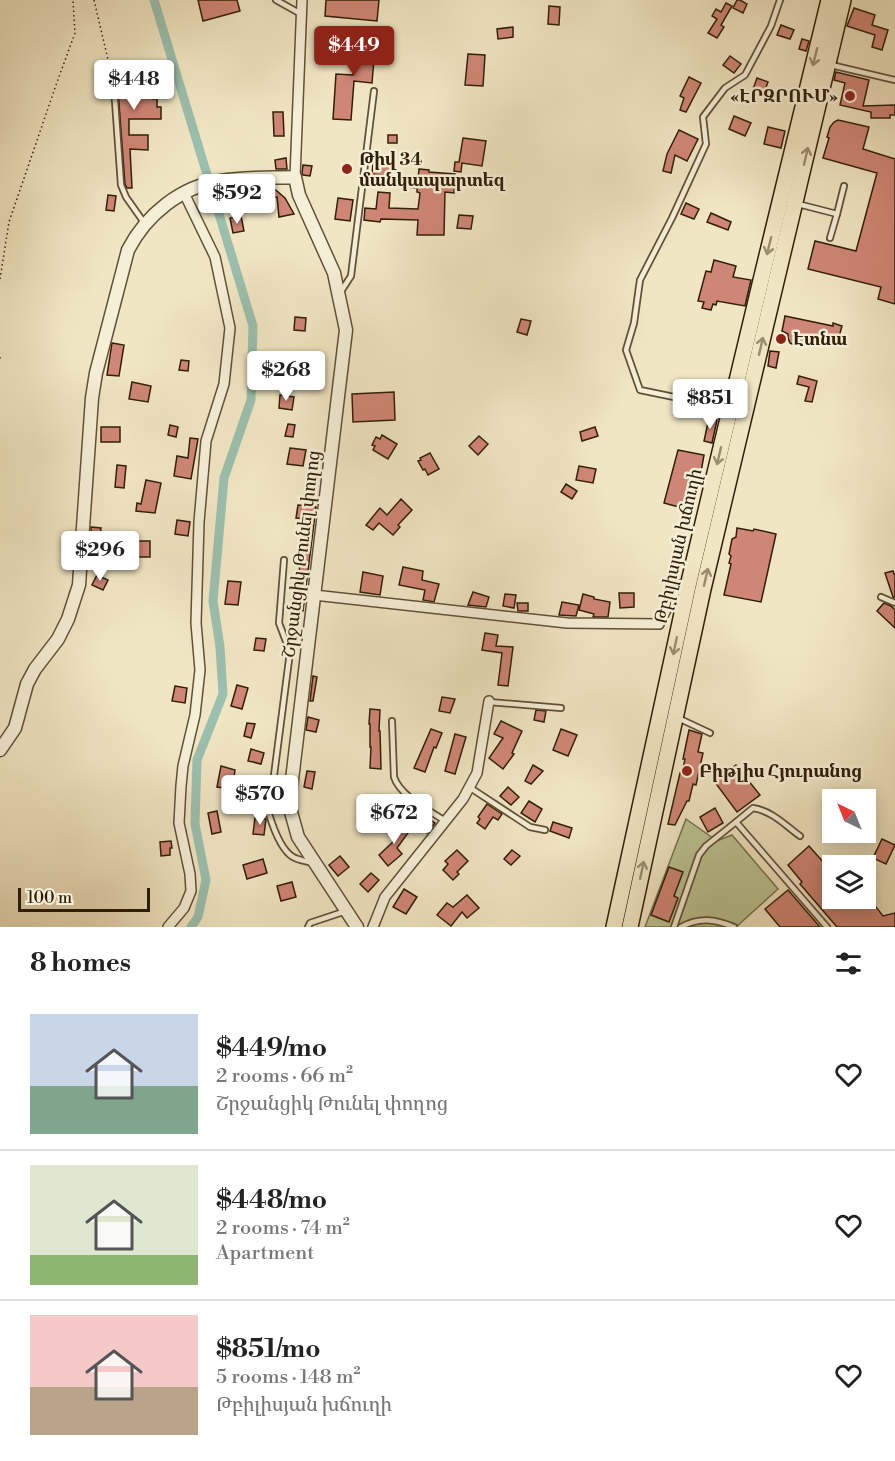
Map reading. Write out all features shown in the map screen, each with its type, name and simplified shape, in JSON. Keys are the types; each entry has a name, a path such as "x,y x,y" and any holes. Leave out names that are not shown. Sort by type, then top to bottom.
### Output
{"main road":[{"name":"Թբիլիսյան խճուղի","path":"614,927 688,586 829,0"},
{"name":"Թբիլիսյան խճուղի","path":"630,927 703,589 843,0"}],"street":[{"name":"Շրջանցիկ Թունել փողոց","path":"302,0 295,177 299,195 334,273 346,330 291,788 291,812 298,837 357,927"},
{"path":"0,750 15,728 27,684 34,669 58,639 68,619 79,585 92,398 128,250 136,235 158,211 190,190 220,181 295,177"},
{"path":"168,927 184,908 191,891 190,874 179,823 183,766 195,715 200,670 196,623 199,522 206,441 224,384 230,328 215,257 190,190"},
{"path":"314,595 567,623 659,624 678,585 688,586"},
{"path":"373,927 385,897 463,799 477,773 489,702"}],"lane":[{"path":"276,0 301,14"},
{"path":"674,397 640,390 626,350 634,323 640,280 706,144 703,117 725,88 745,75 771,26 780,0"},
{"path":"828,64 895,80"},
{"path":"114,87 121,185 126,197 145,224"},
{"path":"339,296 351,276 374,91"},
{"path":"830,238 844,186"},
{"path":"795,204 837,214"},
{"path":"284,560 279,623 290,652 269,814 279,840 292,857 316,864"},
{"path":"881,597 895,603"},
{"path":"489,702 561,708"},
{"path":"675,716 710,733"},
{"path":"392,721 396,783 404,793 445,821"},
{"path":"469,787 530,827 545,830"},
{"path":"674,927 699,855 706,846 753,808 769,812 800,836"},
{"path":"736,822 827,927"},
{"path":"308,927 310,923 346,911"},
{"path":"681,927 691,922 711,920 734,927"}],"path":[{"path":"0,279 9,222 75,33 73,0"},
{"path":"94,0 114,87"}],"green space":[{"path":"686,819 717,841 732,835 778,889 736,927 645,927"}],"building":[{"path":"198,0 237,0 240,11 203,21"},
{"path":"326,0 379,0 377,21 325,16"},
{"path":"737,0 747,4 743,13 733,8"},
{"path":"726,3 732,6 721,25 724,27 717,38 708,33 717,19 712,16 716,9 721,12"},
{"path":"549,6 560,7 559,25 548,24"},
{"path":"854,8 875,15 872,25 888,30 882,50 872,47 875,35 847,26"},
{"path":"781,25 794,30 790,39 777,35"},
{"path":"513,27 513,37 498,39 497,29"},
{"path":"356,35 376,36 372,83 354,81 351,120 333,119 336,74 353,75"},
{"path":"802,39 809,41 806,51 799,49"},
{"path":"468,54 485,55 483,86 465,85"},
{"path":"730,56 741,64 734,73 723,65"},
{"path":"129,62 130,71 147,69 149,86 153,86 153,99 157,98 157,107 161,107 161,119 129,119 129,135 148,135 148,150 130,149 132,188 127,188 125,184 116,63"},
{"path":"836,72 869,80 863,106 895,105 895,115 890,115 890,118 871,118 871,112 840,105 845,83 834,80"},
{"path":"689,77 701,83 686,112 680,110 684,98 680,96"},
{"path":"757,78 768,82 763,96 752,92"},
{"path":"273,112 283,112 284,136 274,136"},
{"path":"734,116 751,123 745,136 729,129"},
{"path":"838,120 869,127 863,149 895,159 895,304 878,299 881,287 808,269 815,241 856,251 877,173 823,158 830,127"},
{"path":"768,127 785,131 781,148 764,144"},
{"path":"679,130 698,139 687,161 675,155 671,173 663,171 667,154"},
{"path":"388,135 397,135 397,143 388,143"},
{"path":"463,138 486,141 482,166 462,163 461,172 454,171 455,162 459,162"},
{"path":"286,158 287,169 276,169 275,160"},
{"path":"373,163 391,164 390,176 372,174"},
{"path":"303,165 312,166 310,176 303,175"},
{"path":"419,169 455,174 454,193 445,192 444,235 417,235 418,220 381,219 380,222 364,220 365,208 376,209 378,192 390,193 389,208 418,209 420,193 417,192 417,188 395,186 396,177 418,179"},
{"path":"250,186 271,186 285,198 294,214 279,217 277,197 250,198"},
{"path":"108,195 116,196 114,211 106,210"},
{"path":"338,198 353,200 350,221 335,219"},
{"path":"686,203 699,209 694,219 681,214"},
{"path":"711,213 731,222 728,230 707,222"},
{"path":"459,215 473,216 471,229 457,228"},
{"path":"241,216 244,231 233,233 230,218"},
{"path":"714,260 736,266 733,277 751,280 745,306 717,301 711,310 702,308 704,302 698,301 706,271 711,272"},
{"path":"785,316 842,326 837,344 818,338 817,342 808,341 798,346 790,343 788,334 782,331"},
{"path":"295,317 306,318 305,331 294,330"},
{"path":"521,319 531,321 527,335 517,332"},
{"path":"112,343 124,345 119,376 107,375"},
{"path":"770,351 779,352 776,368 768,366"},
{"path":"275,355 282,355 282,380 261,379 262,364 274,364"},
{"path":"181,360 189,361 188,371 179,370"},
{"path":"799,376 817,381 812,402 805,401 809,387 797,384"},
{"path":"132,382 151,386 148,402 129,399"},
{"path":"394,392 395,420 353,422 352,394"},
{"path":"280,395 294,397 292,410 279,408"},
{"path":"709,418 717,420 712,443 704,441"},
{"path":"288,424 295,425 293,437 285,436"},
{"path":"170,425 178,427 176,437 168,435"},
{"path":"101,427 120,427 120,442 101,442"},
{"path":"595,427 598,436 582,441 580,432"},
{"path":"382,435 397,444 388,459 373,450 375,446 372,445 376,437 380,439"},
{"path":"479,436 488,444 478,455 469,446"},
{"path":"190,438 198,439 191,479 174,476 177,456 188,458"},
{"path":"290,448 306,450 303,466 287,464"},
{"path":"678,450 704,455 699,483 694,481 686,509 664,503"},
{"path":"430,453 439,469 428,475 418,461"},
{"path":"117,465 126,466 124,488 115,487"},
{"path":"579,466 596,469 593,483 576,480"},
{"path":"146,480 161,483 155,513 136,511 137,503 141,504"},
{"path":"566,484 577,491 572,499 561,492"},
{"path":"401,499 412,510 398,525 400,527 393,535 379,523 373,530 366,525 380,508 387,515"},
{"path":"298,505 316,507 303,611 291,609 294,583 298,584 301,552 304,552 307,519 296,518"},
{"path":"177,520 190,522 188,536 175,534"},
{"path":"91,527 101,528 100,535 91,535"},
{"path":"737,528 776,534 761,602 724,595 731,564 729,554"},
{"path":"138,541 150,541 150,557 137,557"},
{"path":"403,567 423,571 422,580 439,584 434,602 423,600 425,590 399,585"},
{"path":"893,571 895,574 895,598 885,573"},
{"path":"363,572 383,576 380,595 360,592"},
{"path":"97,575 108,580 103,590 92,585"},
{"path":"228,581 241,582 238,605 225,604"},
{"path":"473,592 489,597 486,607 468,605"},
{"path":"619,593 634,593 634,607 620,608"},
{"path":"505,594 516,595 514,608 503,606"},
{"path":"583,594 610,602 608,617 593,617 594,614 579,610"},
{"path":"562,602 579,605 576,616 559,615"},
{"path":"517,603 528,603 528,611 518,611"},
{"path":"884,603 895,610 895,628 877,611"},
{"path":"485,633 498,635 496,646 513,647 508,686 498,685 502,653 482,650"},
{"path":"256,638 266,639 264,651 254,650"},
{"path":"313,676 317,677 313,701 310,701"},
{"path":"237,685 248,688 242,709 231,706"},
{"path":"175,686 187,688 185,703 172,701"},
{"path":"442,697 455,699 450,713 439,711"},
{"path":"370,709 380,710 381,769 370,768"},
{"path":"536,710 546,711 544,722 534,720"},
{"path":"308,717 319,720 316,732 306,730"},
{"path":"501,721 522,731 512,753 514,754 503,769 489,758 503,738 494,734"},
{"path":"247,723 255,724 251,738 244,736"},
{"path":"431,729 442,733 425,772 414,768"},
{"path":"561,729 577,735 568,756 553,750"},
{"path":"689,730 702,734 698,752 703,753 696,785 693,784 689,801 675,825 668,824 680,773 682,773"},
{"path":"455,734 466,737 455,774 445,771"},
{"path":"251,749 264,753 261,764 248,761"},
{"path":"533,765 543,771 531,784 525,781"},
{"path":"736,765 760,795 737,812 714,781"},
{"path":"221,766 235,770 232,789 217,787"},
{"path":"307,771 315,772 312,789 304,787"},
{"path":"508,787 519,797 511,805 500,796"},
{"path":"529,801 542,809 535,822 521,813"},
{"path":"487,804 502,814 498,820 493,817 485,829 477,823 480,819 478,817"},
{"path":"715,808 723,823 708,832 700,817"},
{"path":"217,811 221,832 212,834 208,813"},
{"path":"426,817 435,823 427,833 419,828"},
{"path":"255,818 266,819 264,835 253,834"},
{"path":"553,822 572,828 569,838 550,831"},
{"path":"395,823 408,833 397,848 402,854 388,866 379,855 395,840 387,833"},
{"path":"882,839 895,845 886,864 876,859 874,855"},
{"path":"171,841 170,855 161,856 160,842"},
{"path":"809,846 822,861 822,909 876,909 876,907 883,916 895,913 895,927 837,927 800,884 802,882 788,865"},
{"path":"457,850 468,861 457,872 459,874 453,880 443,870 448,864 445,861"},
{"path":"512,850 520,856 511,865 504,859"},
{"path":"340,856 349,867 338,876 329,865"},
{"path":"263,859 267,873 247,879 243,865"},
{"path":"669,867 683,872 674,896 678,898 669,922 651,915"},
{"path":"371,873 379,880 368,892 360,884"},
{"path":"292,882 296,897 281,901 277,886"},
{"path":"404,889 417,897 406,914 393,907"},
{"path":"788,890 820,927 780,927 765,909"},
{"path":"467,895 479,908 467,918 462,912 451,926 437,915 447,903 453,907"}],"waterway":[{"path":"154,0 253,326 251,400 224,478 213,601 220,647 223,694 197,760 195,824 206,880 198,917 191,927"}],"place":[{"name":"«ԷՐԶՐՈՒՄ»","path":"850,96"},
{"name":"Թիվ 34 մանկապարտեզ","path":"347,169"},
{"name":"Էտնա","path":"781,339"},
{"name":"Բիթլիս Հյուրանոց","path":"687,771"}]}
